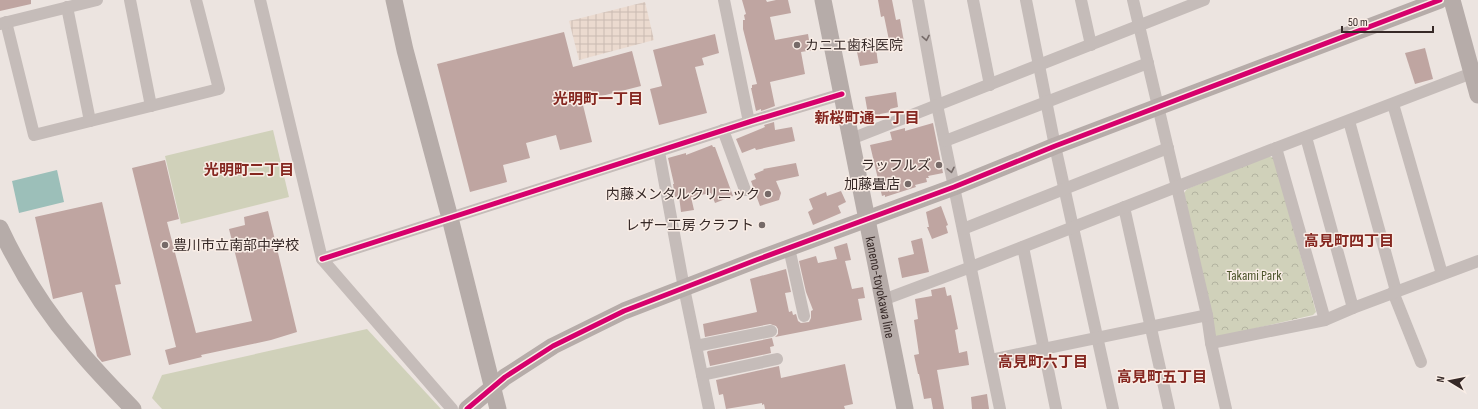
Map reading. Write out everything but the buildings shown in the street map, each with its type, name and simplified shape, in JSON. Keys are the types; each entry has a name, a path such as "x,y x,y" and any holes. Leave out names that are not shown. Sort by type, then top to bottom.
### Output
{"street":[{"path":"97,0 3,23 34,135 219,89 196,0"},
{"path":"130,0 151,106"},
{"path":"260,0 322,260 452,409"},
{"path":"394,0 405,50 450,218 498,409"},
{"path":"724,0 749,122"},
{"name":"kaneno-toyokawa line","path":"823,0 905,409"},
{"path":"918,0 937,105 1000,409"},
{"path":"973,0 990,84"},
{"path":"1026,0 1055,146 1113,409"},
{"path":"1081,0 1091,45"},
{"path":"1134,0 1207,316 1211,343 1226,409"},
{"path":"851,139 990,84 1040,66 1204,0"},
{"path":"467,409 492,387 553,346 624,311 954,187 1055,146 1440,0"},
{"path":"1452,0 1478,94"},
{"path":"67,7 90,121"},
{"path":"945,141 1148,63"},
{"path":"883,300 1472,73"},
{"path":"322,260 723,130 842,94"},
{"path":"1393,104 1442,274"},
{"path":"1349,121 1395,292 1421,362"},
{"path":"723,130 746,190"},
{"path":"1306,137 1353,308"},
{"path":"963,229 1168,148"},
{"path":"1276,148 1325,320"},
{"path":"659,152 684,288 709,409"},
{"path":"1124,207 1169,409"},
{"path":"0,228 8,246 34,290 57,324 78,350 133,409"},
{"path":"1023,247 1056,409"},
{"path":"789,248 804,316"},
{"path":"1211,343 1325,320 1478,261"},
{"path":"990,360 1207,316"},
{"path":"696,346 771,330"},
{"path":"702,375 777,360"}],"green space":[{"path":"273,130 289,197 181,224 165,156"},
{"name":"Takami Park","path":"1269,156 1274,158 1316,312 1313,315 1218,337 1215,335 1184,193 1187,189"},
{"path":"367,329 441,409 162,409 152,398 162,375"}],"shaded area":[{"path":"645,2 654,40 579,60 569,21"}],"water":[{"path":"57,170 64,202 19,213 12,181"}],"cycle path":[{"path":"467,409 505,377 553,346 624,311 756,260 954,187 1055,146 1440,0"},
{"path":"322,259 749,122 842,94"}],"place":[{"name":"カニエ歯科医院","path":"797,45"},
{"name":"ラッフルズ","path":"939,165"},
{"name":"加藤畳店","path":"908,184"},
{"name":"内藤メンタルクリニック","path":"768,194"},
{"name":"レザー工房 クラフト","path":"762,225"},
{"name":"豊川市立南部中学校","path":"165,245"}],"district":[{"name":"光明町一丁目","path":"598,99"},
{"name":"新桜町通一丁目","path":"867,118"},
{"name":"光明町二丁目","path":"249,170"},
{"name":"高見町四丁目","path":"1349,241"},
{"name":"高見町六丁目","path":"1043,362"},
{"name":"高見町五丁目","path":"1162,377"}]}
